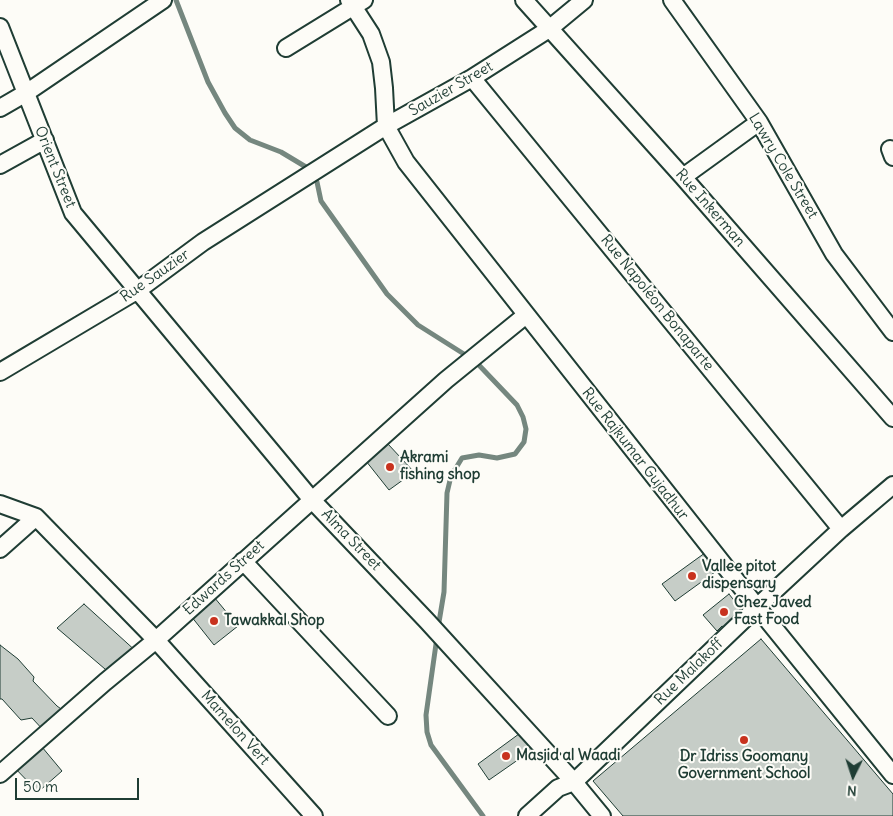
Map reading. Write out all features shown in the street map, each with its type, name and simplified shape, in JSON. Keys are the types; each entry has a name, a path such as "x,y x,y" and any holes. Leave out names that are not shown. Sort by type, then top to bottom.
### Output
{"street":[{"name":"Rue Inkerman","path":"524,0 683,177 893,418"},
{"name":"Sauzier Street","path":"311,174 386,126 472,78 549,28 584,0"},
{"name":"Lawry Cole Street","path":"672,0 759,122 834,254 893,332"},
{"path":"0,108 26,93 162,1"},
{"path":"286,48 356,2 371,34 380,62 384,88 386,126"},
{"name":"Orient Street","path":"0,27 74,213 138,290"},
{"name":"Rue Napoléon Bonaparte","path":"472,78 841,529"},
{"path":"683,177 759,122"},
{"name":"Rue Rajkumar Gujadhur","path":"386,126 406,162 757,607 893,775"},
{"path":"0,165 45,140"},
{"name":"Rue Sauzier","path":"0,372 138,290 203,242 311,174"},
{"name":"Alma Street","path":"138,290 312,500 427,620 574,782 602,816"},
{"name":"Edwards Street","path":"0,774 156,640 446,380 526,315"},
{"name":"Rue Malakoff","path":"527,816 558,788 574,782 757,607 841,529 893,485"},
{"path":"0,504 36,517 0,549"},
{"name":"Mamelon Vert","path":"36,517 156,640 314,816"},
{"path":"243,561 388,716"}],"building":[{"name":"Akrami fishing shop","path":"388,444 414,472 389,490 366,461"},
{"name":"Vallee pitot dispensary","path":"709,550 722,567 675,601 662,584"},
{"name":"Chez Javed Fast Food","path":"729,594 740,608 739,615 725,628 722,626 717,631 703,615"},
{"name":"Tawakkal Shop","path":"214,597 238,626 214,645 191,616"},
{"path":"84,604 138,653 112,675 57,628"},
{"name":"Dr Idriss Goomany Government School","path":"761,639 893,794 893,816 623,816 593,781"},
{"path":"0,645 18,659 34,677 33,681 57,706 68,714 46,733 32,718 21,720 0,699"},
{"name":"Masjid al Waadi","path":"523,731 535,748 489,780 478,764"},
{"path":"37,741 62,771 38,792 11,764"}],"waterway":[{"path":"176,0 208,82 235,128 250,140 281,152 306,167 317,182 321,201 387,294 418,325 475,361 517,405 523,417 526,429 524,442 515,454 497,458 479,455 462,458 451,476 447,493 444,592 438,628"},
{"path":"437,637 426,715 427,732 431,745 483,816"}],"place":[{"name":"Akrami fishing shop","path":"390,467"},
{"name":"Vallee pitot dispensary","path":"692,576"},
{"name":"Chez Javed Fast Food","path":"724,612"},
{"name":"Tawakkal Shop","path":"214,621"},
{"name":"Dr Idriss Goomany Government School","path":"744,740"},
{"name":"Masjid al Waadi","path":"506,756"}]}
